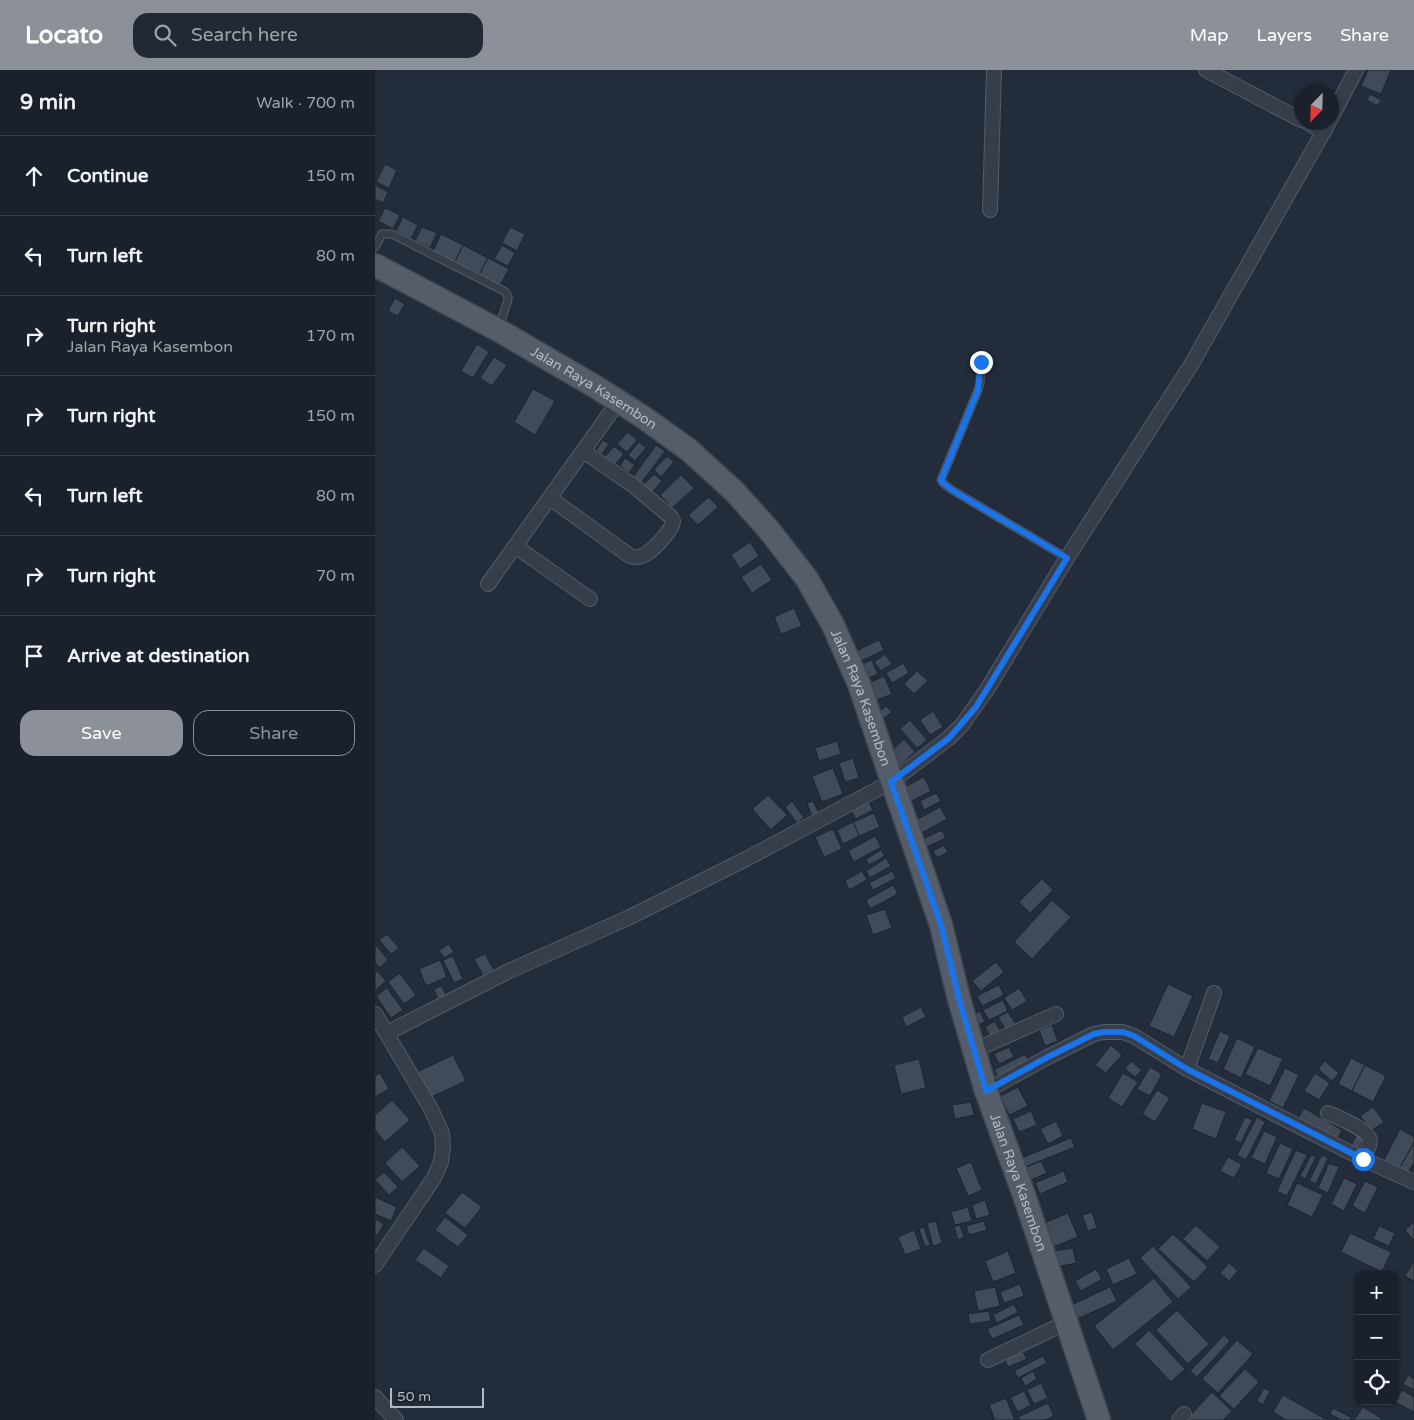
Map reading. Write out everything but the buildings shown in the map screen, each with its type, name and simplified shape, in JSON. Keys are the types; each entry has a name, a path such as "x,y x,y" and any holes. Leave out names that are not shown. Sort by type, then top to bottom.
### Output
{"main road":[{"name":"Jalan Raya Kasembon","path":"375,265 498,330 596,387 643,417 689,450 735,492 769,530 807,579 833,625 859,684 941,925 959,999 986,1091 1024,1195 1065,1323 1099,1420"}],"street":[{"path":"991,210 994,70"},
{"path":"1206,70 1294,116"},
{"path":"1339,103 1356,70"},
{"path":"387,1033 509,971 698,884 891,782 949,738 976,707 1022,635 1067,558 1191,365 1325,130"},
{"path":"488,584 618,402"},
{"path":"549,498 630,556 644,556 671,529 673,521 671,517 634,486 583,451"},
{"path":"515,546 590,600"},
{"path":"1187,1069 1215,994"},
{"path":"375,1014 438,1123 442,1133 443,1147 441,1162 434,1178 375,1265"},
{"path":"975,1050 1056,1014"},
{"path":"986,1091 1094,1034 1123,1032 1134,1036 1187,1069 1363,1159 1414,1182"},
{"path":"1328,1113 1364,1131 1369,1136 1370,1142 1363,1159"},
{"path":"988,1360 1065,1323"},
{"path":"375,1397 396,1420"}],"lane":[{"path":"375,247 382,234 392,234 504,291 508,296 508,300 498,330"},
{"path":"981,362 978,390 941,480 952,490 1067,558"}],"route":[{"path":"981,362 978,390 941,480 952,490 1067,558 988,688 962,725 949,738 891,782 941,925 959,999 986,1091 1094,1034 1115,1031 1123,1032 1134,1036 1187,1069 1363,1159"}]}
